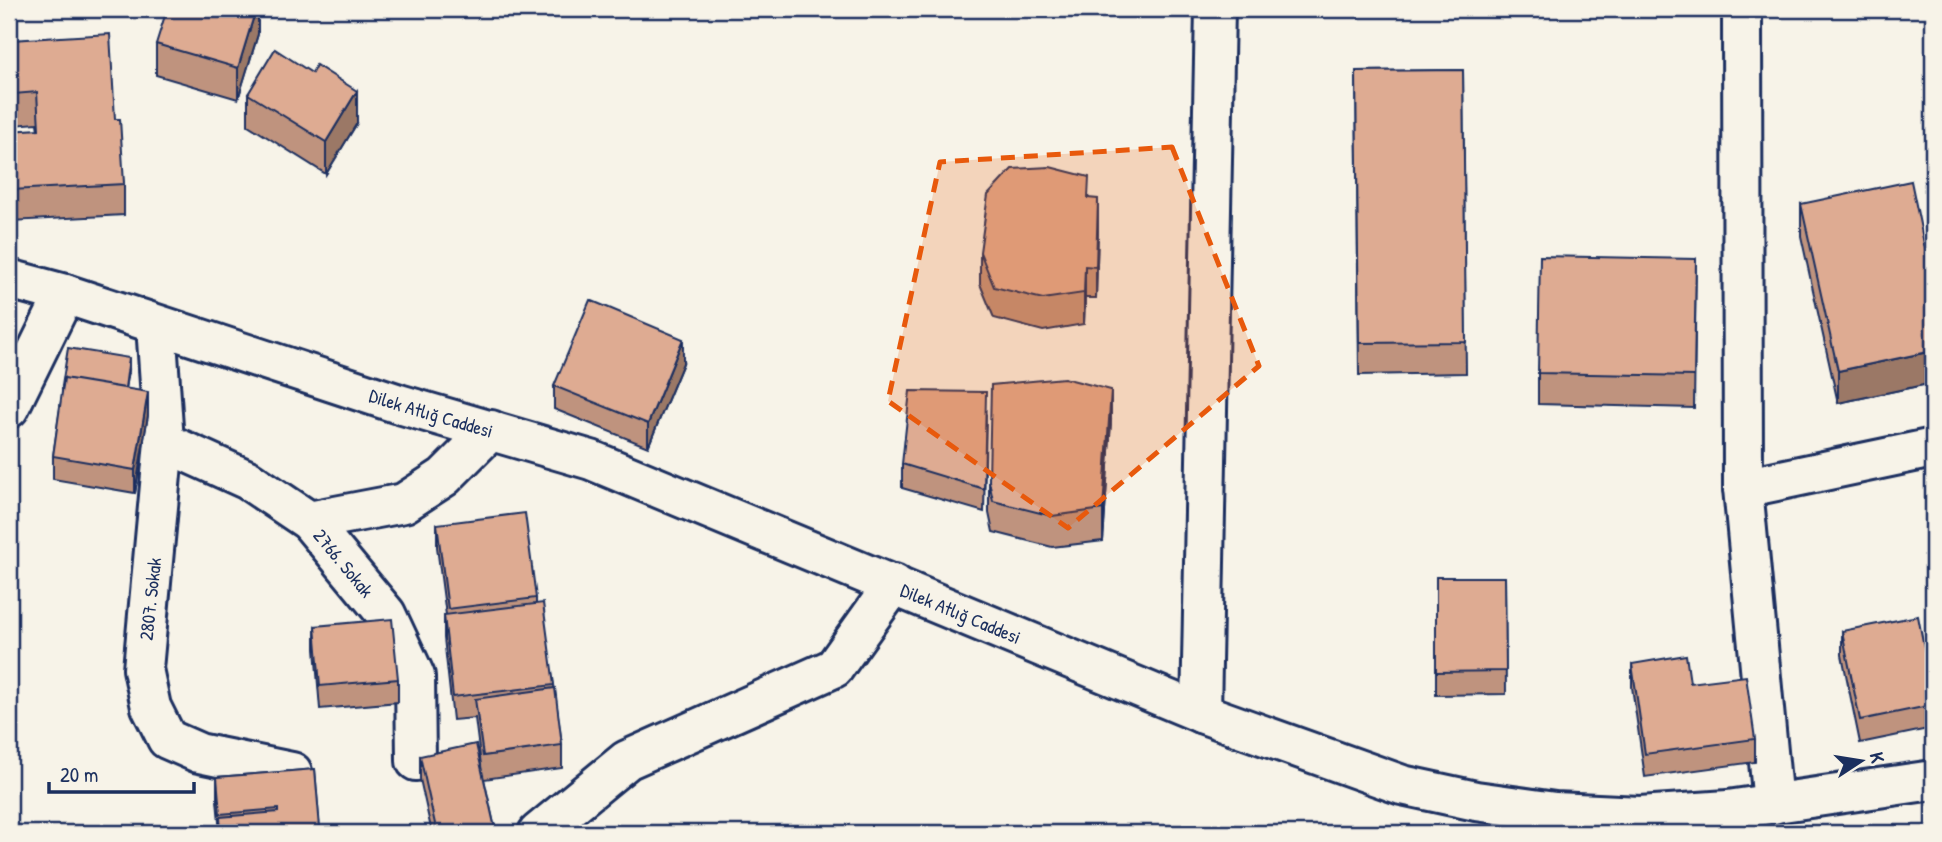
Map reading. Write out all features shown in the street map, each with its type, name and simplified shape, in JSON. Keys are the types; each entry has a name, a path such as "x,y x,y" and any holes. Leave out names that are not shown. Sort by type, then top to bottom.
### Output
{"street":[{"path":"1201,713 1215,9"},
{"path":"1742,9 1743,488 1773,804"},
{"name":"Dilek Atlığ Caddesi","path":"9,279 65,294 399,404 592,460 1201,713 1402,785 1476,801 1555,812 1640,816 1728,810 1933,780"},
{"path":"9,408 65,294"},
{"name":"2807. Sokak","path":"156,325 164,442 143,669 150,707 167,739 199,753 292,772"},
{"path":"309,521 404,503 444,477 491,430"},
{"name":"2766. Sokak","path":"164,442 248,480 309,521 386,614 415,676 416,761"},
{"path":"1743,488 1933,448"},
{"path":"538,833 627,760 834,668 894,584"}],"highlighted area":[{"path":"1172,147 1259,366 1068,528 888,401 940,162"}],"building":[{"path":"167,9 256,9 238,68 156,44"},
{"path":"110,34 115,119 120,119 124,184 11,190 9,131 39,129 37,92 14,94 11,40"},
{"path":"275,49 312,73 316,65 357,91 326,142 248,94"},
{"path":"1463,70 1466,342 1359,343 1356,71"},
{"path":"1050,167 1089,177 1088,198 1098,199 1096,267 1085,266 1084,293 1043,299 994,287 980,252 988,195 1012,169"},
{"path":"1911,181 1933,287 1933,351 1838,371 1801,204"},
{"path":"1540,256 1696,259 1694,376 1538,373"},
{"path":"590,300 683,339 648,424 554,386"},
{"path":"68,348 129,358 125,388 64,378 62,386"},
{"path":"64,378 148,392 135,470 53,456"},
{"path":"1064,378 1111,390 1103,509 1052,516 993,501 989,481 991,385"},
{"path":"910,391 986,392 984,489 902,464"},
{"path":"525,513 536,598 448,609 437,524"},
{"path":"1436,577 1505,577 1506,671 1436,672"},
{"path":"543,603 554,685 453,697 444,615"},
{"path":"1918,616 1933,705 1860,720 1842,631"},
{"path":"392,619 398,679 320,686 315,626"},
{"path":"1686,655 1690,683 1746,676 1755,739 1645,754 1632,664"},
{"path":"555,688 562,745 483,756 475,699"},
{"path":"476,744 496,833 437,833 420,756"},
{"path":"315,769 320,828 279,833 221,833 220,817 278,812 278,809 220,814 217,777"},
{"path":"336,831 336,833 279,833"}]}
